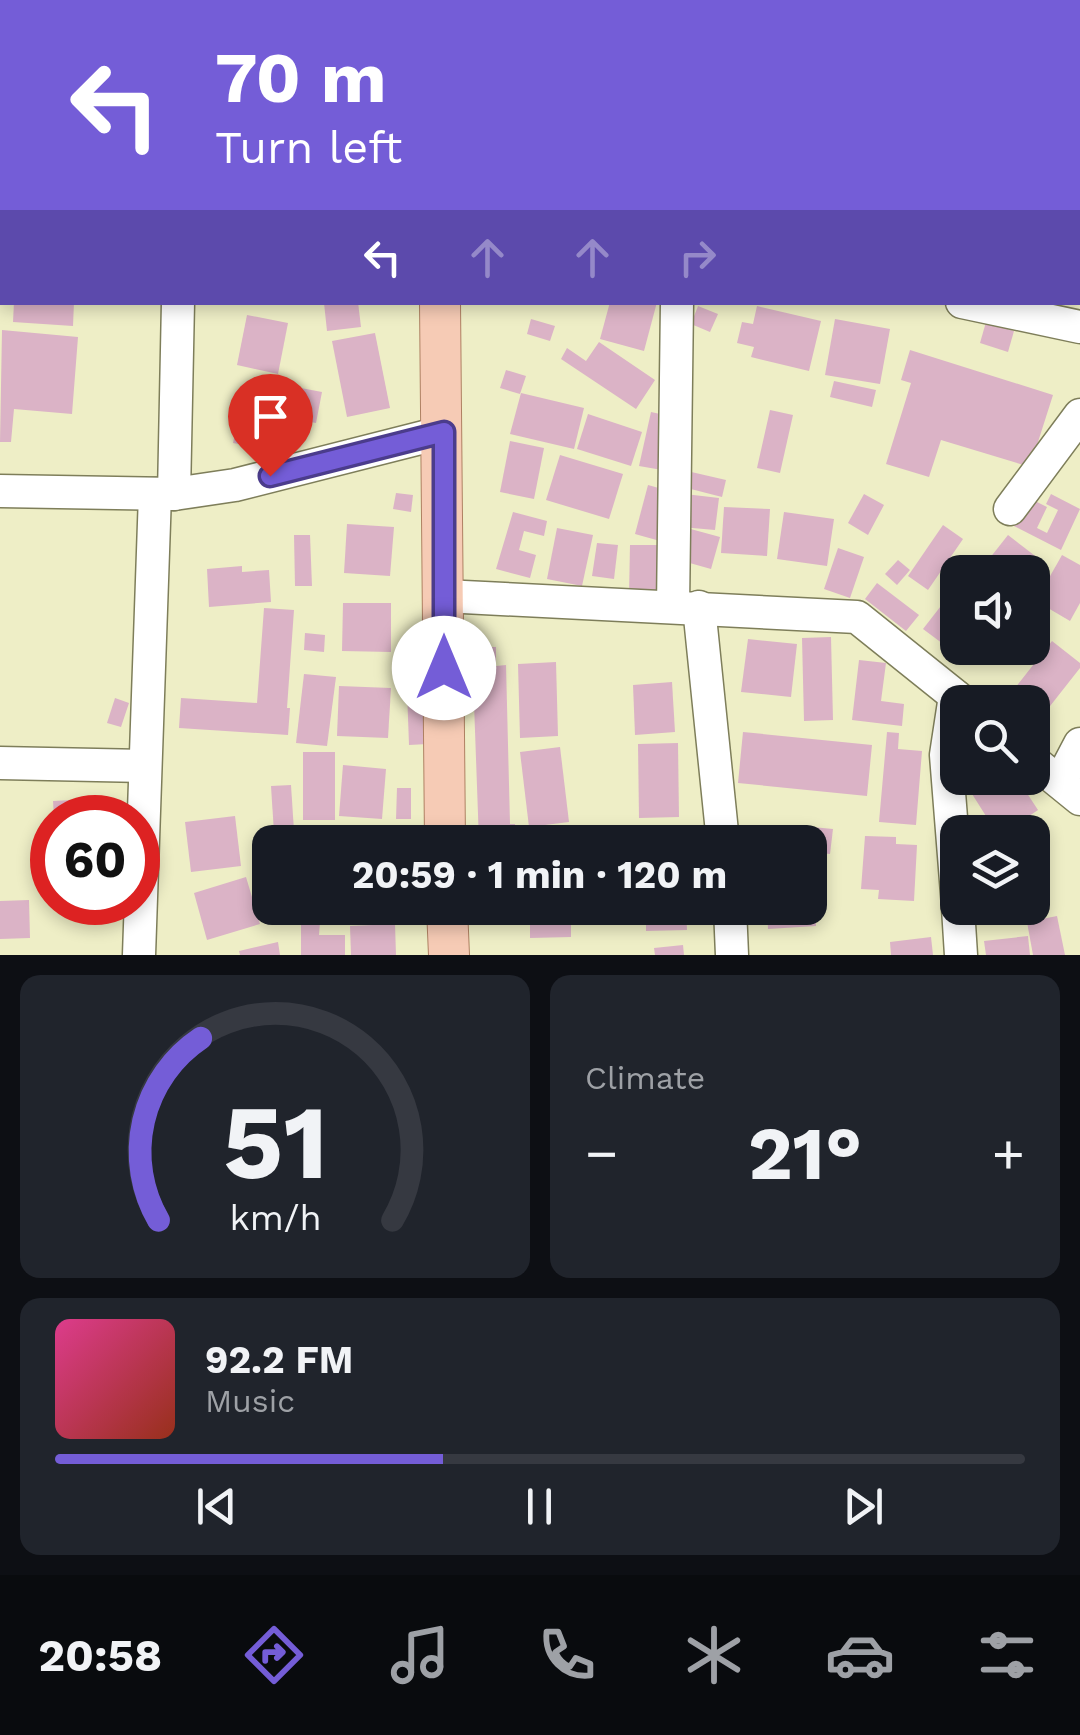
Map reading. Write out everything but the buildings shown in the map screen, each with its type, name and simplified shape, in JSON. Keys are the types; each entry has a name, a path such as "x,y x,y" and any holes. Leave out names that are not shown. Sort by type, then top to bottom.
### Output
{"main road":[{"path":"440,305 445,825"},
{"path":"448,925 449,955"}],"street":[{"path":"138,955 145,766 178,305"},
{"path":"677,305 686,608 720,825"},
{"path":"976,305 1080,327"},
{"path":"1010,508 1080,415"},
{"path":"0,492 164,494 235,485 444,432"},
{"path":"444,596 857,616 942,685"},
{"path":"1050,774 1070,790 1080,744"},
{"path":"0,763 145,766"},
{"path":"731,925 732,955"},
{"path":"959,925 961,955"}],"route":[{"path":"270,476 444,432 444,668"}]}
